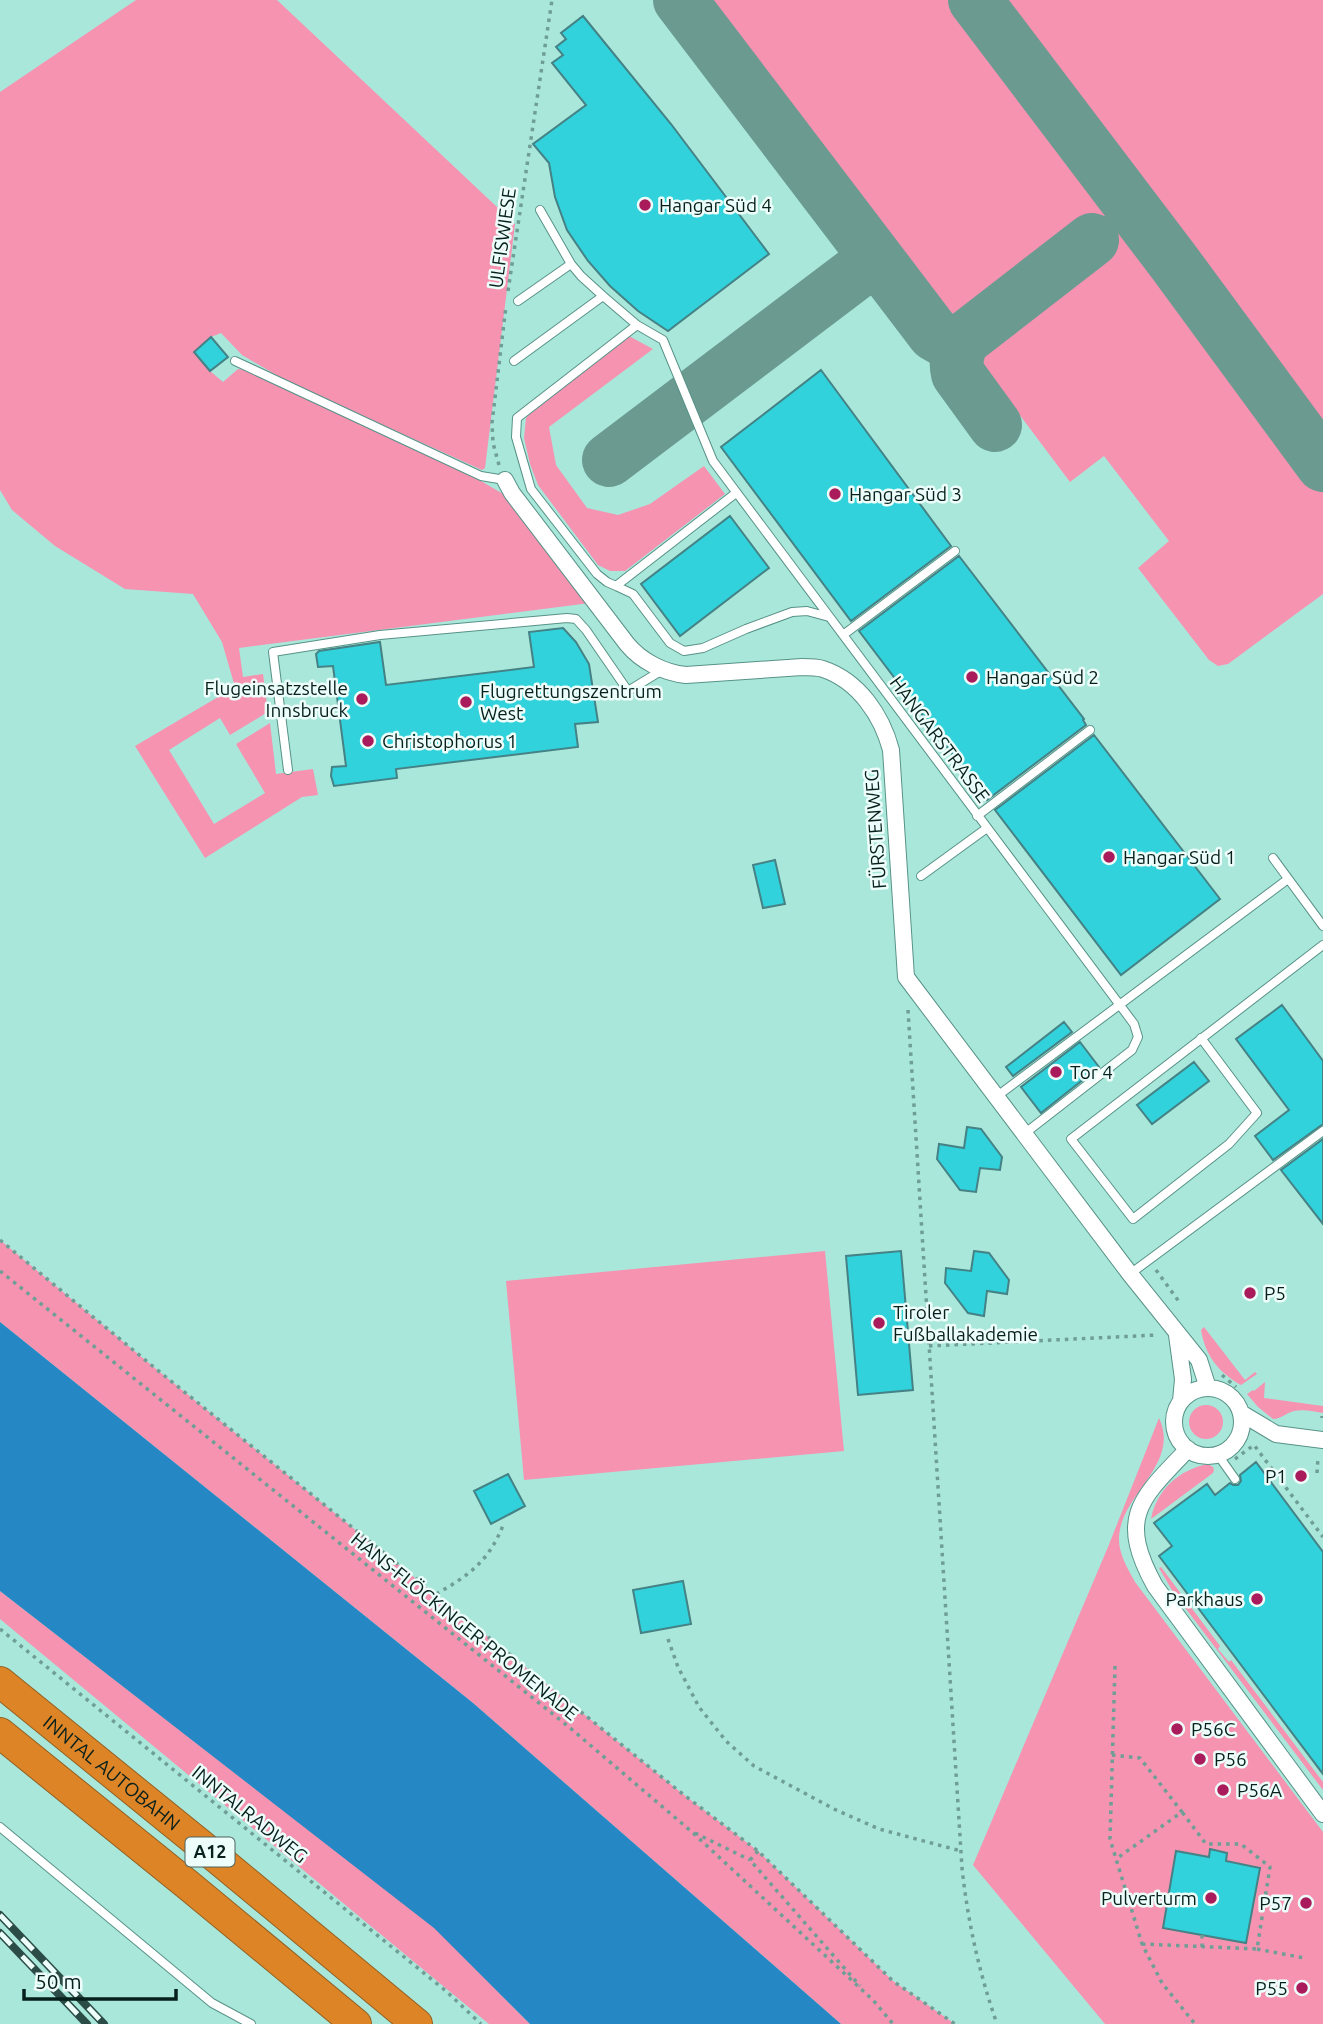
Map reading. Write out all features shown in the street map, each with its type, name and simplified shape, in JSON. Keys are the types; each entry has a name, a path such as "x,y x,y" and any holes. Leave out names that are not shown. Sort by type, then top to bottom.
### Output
{"highway":[{"name":"INNTAL AUTOBAHN","path":"0,1682 417,2024"},
{"name":"INNTAL AUTOBAHN","path":"0,1733 356,2024"}],"street":[{"name":"FÜRSTENWEG","path":"505,480 512,493 634,652 676,674 821,668 847,681 872,707 891,750 906,977"},
{"path":"906,977 1130,1274 1199,1360 1208,1388"},
{"path":"1177,1335 1183,1379 1181,1401 1174,1421 1176,1431 1180,1441 1188,1449 1197,1454 1224,1458 1241,1433 1241,1413 1235,1401 1218,1389 1208,1388 1198,1390 1181,1401"},
{"path":"1241,1413 1276,1434 1323,1440"},
{"path":"1188,1449 1149,1490 1137,1513 1135,1538 1146,1570 1155,1586 1323,1814"}],"lane":[{"name":"HANGARSTRASSE","path":"540,210 571,264 581,276 637,325 663,340 713,461 1121,1004 1137,1031 1136,1044 1132,1050 1024,1134"},
{"path":"518,301 571,264"},
{"path":"514,361 603,296"},
{"path":"637,325 517,418 515,426 518,451 531,489 597,574 607,582 633,594 670,643 684,652 703,648 792,612 807,611 829,617"},
{"path":"235,361 481,476 505,480"},
{"path":"616,586 736,493"},
{"path":"843,635 955,551"},
{"path":"288,770 273,652 380,635 567,618 576,620 586,630 628,691 664,669"},
{"path":"978,816 1090,730"},
{"path":"921,876 987,828"},
{"path":"1273,858 1323,926"},
{"path":"996,1097 1288,879"},
{"path":"1202,1038 1257,1113 1229,1143 1133,1219 1071,1139 1202,1038 1323,945"},
{"path":"1130,1274 1323,1131"},
{"path":"1224,1458 1235,1479"},
{"path":"0,1827 212,2003 251,2024"}],"path":[{"name":"ULFISWIESE","path":"505,480 495,452 492,423 516,234 552,0"},
{"path":"906,977 966,1909 977,1965 997,2024"},
{"path":"0,1240 171,1382 684,1795 758,1851 893,1981 955,2024"},
{"name":"HANS-FLÖCKINGER-PROMENADE","path":"0,1271 569,1727 692,1832 873,2000 893,2024"},
{"path":"1156,1271 1180,1303"},
{"path":"929,1346 1177,1335"},
{"path":"1224,1458 1254,1445 1323,1537"},
{"path":"436,1594 464,1577 486,1558 498,1540 504,1523"},
{"name":"INNTALRADWEG","path":"0,1629 446,1991 481,2024"},
{"path":"668,1639 678,1667 699,1707 726,1741 754,1766 834,1809 879,1829 961,1851"},
{"path":"1115,1666 1110,1839 1142,1944 1162,1983 1195,2024"},
{"path":"1112,1755 1140,1758 1206,1844 1241,1844 1270,1867 1257,1950"},
{"path":"1116,1859 1182,1812"},
{"path":"692,1832 750,1860 873,2000"},
{"path":"750,1860 758,1851"},
{"path":"1202,1935 1202,1947"},
{"path":"1142,1944 1257,1950 1304,1958"}],"shaded area":[{"path":"136,0 277,0 515,224 485,468 482,470 290,383 242,355 221,333 211,337 194,352 223,382 238,369 245,370 481,481 510,498 590,603 239,648 243,677 263,674 268,712 230,735 220,718 169,750 214,824 265,793 236,744 270,723 276,774 313,769 318,795 302,797 205,858 135,746 235,687 222,642 193,594 125,589 55,546 12,510 0,490 0,92"},
{"path":"708,0 1323,0 1323,594 1228,664 1218,666 1209,660 1138,568 1169,541 1104,456 1070,482"},
{"path":"629,336 653,349 549,427 556,465 587,508 618,515 650,504 704,466 725,494 625,571 610,571 598,565 538,485 524,438 526,418 533,410"},
{"path":"0,1240 684,1795 758,1851 893,1981 955,2024 841,2024 473,1703 0,1322"},
{"path":"825,1251 844,1451 524,1480 506,1281"},
{"path":"1204,1327 1245,1380 1255,1372 1257,1374 1241,1385 1226,1375 1214,1362 1206,1347 1201,1330"},
{"path":"1265,1382 1264,1398 1323,1406 1323,1413 1297,1410 1273,1419 1247,1394"},
{"path":"1206,1405 1218,1410 1223,1422 1218,1434 1206,1439 1194,1434 1189,1422 1194,1410"},
{"path":"1159,1418 1164,1435 1162,1450 1157,1465 1122,1521 1120,1549 1135,1582 1323,1832 1323,2024 1105,2024 973,1865 1108,1547"},
{"path":"1208,1464 1213,1467 1213,1473 1151,1519 1158,1499 1171,1482 1188,1471"},
{"path":"1161,1567 1220,1646 1218,1649 1229,1662 1231,1660 1323,1782 1323,1790 1179,1602 1159,1568"},
{"path":"0,1591 435,1928 530,2024 489,2024 0,1619"}],"water":[{"path":"0,1322 473,1703 841,2024 530,2024 434,1928 0,1591"}],"building":[{"name":"Hangar Süd 4","path":"583,16 671,124 769,254 668,331 638,311 610,286 588,261 567,230 555,197 549,163 533,144 586,105 552,63 563,55 556,47 566,39 561,33"},
{"path":"211,337 228,357 210,371 194,352"},
{"name":"Hangar Süd 3","path":"821,370 951,546 851,621 721,447"},
{"path":"730,516 769,568 680,636 641,584"},
{"name":"Hangar Süd 2","path":"959,556 1086,725 987,800 859,631"},
{"name":"Flugrettungszentrum West","path":"563,628 576,642 589,664 598,722 575,724 578,747 396,769 397,778 334,786 332,767 346,766 333,666 318,667 316,654 319,651 380,642 386,685 534,667 529,632"},
{"name":"Hangar Süd 1","path":"1094,735 1220,899 1121,975 995,810"},
{"path":"775,860 785,904 763,908 753,865"},
{"path":"1282,1005 1323,1061 1323,1124 1273,1160 1255,1136 1289,1110 1236,1039"},
{"path":"1064,1022 1072,1032 1013,1076 1006,1067"},
{"path":"1080,1042 1099,1067 1041,1113 1021,1087"},
{"path":"1194,1062 1209,1081 1152,1124 1137,1105"},
{"path":"967,1127 981,1129 1002,1157 1000,1170 980,1168 976,1192 960,1190 937,1159 939,1144 964,1148"},
{"path":"1323,1139 1323,1224 1281,1170"},
{"name":"Tiroler Fußballakademie","path":"901,1251 913,1390 858,1395 846,1256"},
{"path":"974,1251 989,1253 1009,1280 1007,1294 987,1291 984,1316 968,1313 945,1283 946,1268 971,1271"},
{"name":"Parkhaus","path":"1256,1462 1323,1552 1323,1774 1159,1556 1172,1546 1154,1523 1207,1484 1215,1495 1230,1483 1238,1485 1241,1481 1240,1475"},
{"path":"508,1474 525,1506 491,1524 474,1491"},
{"path":"683,1581 691,1624 641,1633 633,1590"},
{"name":"Pulverturm","path":"1210,1849 1227,1853 1226,1861 1260,1868 1246,1943 1163,1928 1176,1851 1209,1857"}],"taxiway":[{"path":"680,0 934,334 948,342 963,340 1092,240"},
{"path":"975,0 1173,261 1323,465"},
{"path":"609,460 856,273"},
{"path":"963,340 957,357 958,374 995,425"}],"railway":[{"path":"0,1915 104,2024"},
{"path":"0,1933 87,2024"}],"place":[{"name":"Hangar Süd 4","path":"645,205"},
{"name":"Hangar Süd 3","path":"835,494"},
{"name":"Hangar Süd 2","path":"972,677"},
{"name":"Flugeinsatzstelle Innsbruck","path":"362,699"},
{"name":"Flugrettungszentrum West","path":"466,702"},
{"name":"Christophorus 1","path":"368,741"},
{"name":"Hangar Süd 1","path":"1109,857"},
{"name":"Tor 4","path":"1056,1072"},
{"name":"P5","path":"1250,1293"},
{"name":"Tiroler Fußballakademie","path":"879,1323"},
{"name":"P1","path":"1301,1476"},
{"name":"Parkhaus","path":"1257,1599"},
{"name":"P56C","path":"1177,1729"},
{"name":"P56","path":"1200,1759"},
{"name":"P56A","path":"1223,1790"},
{"name":"Pulverturm","path":"1211,1898"},
{"name":"P57","path":"1306,1903"},
{"name":"P55","path":"1302,1988"}]}
